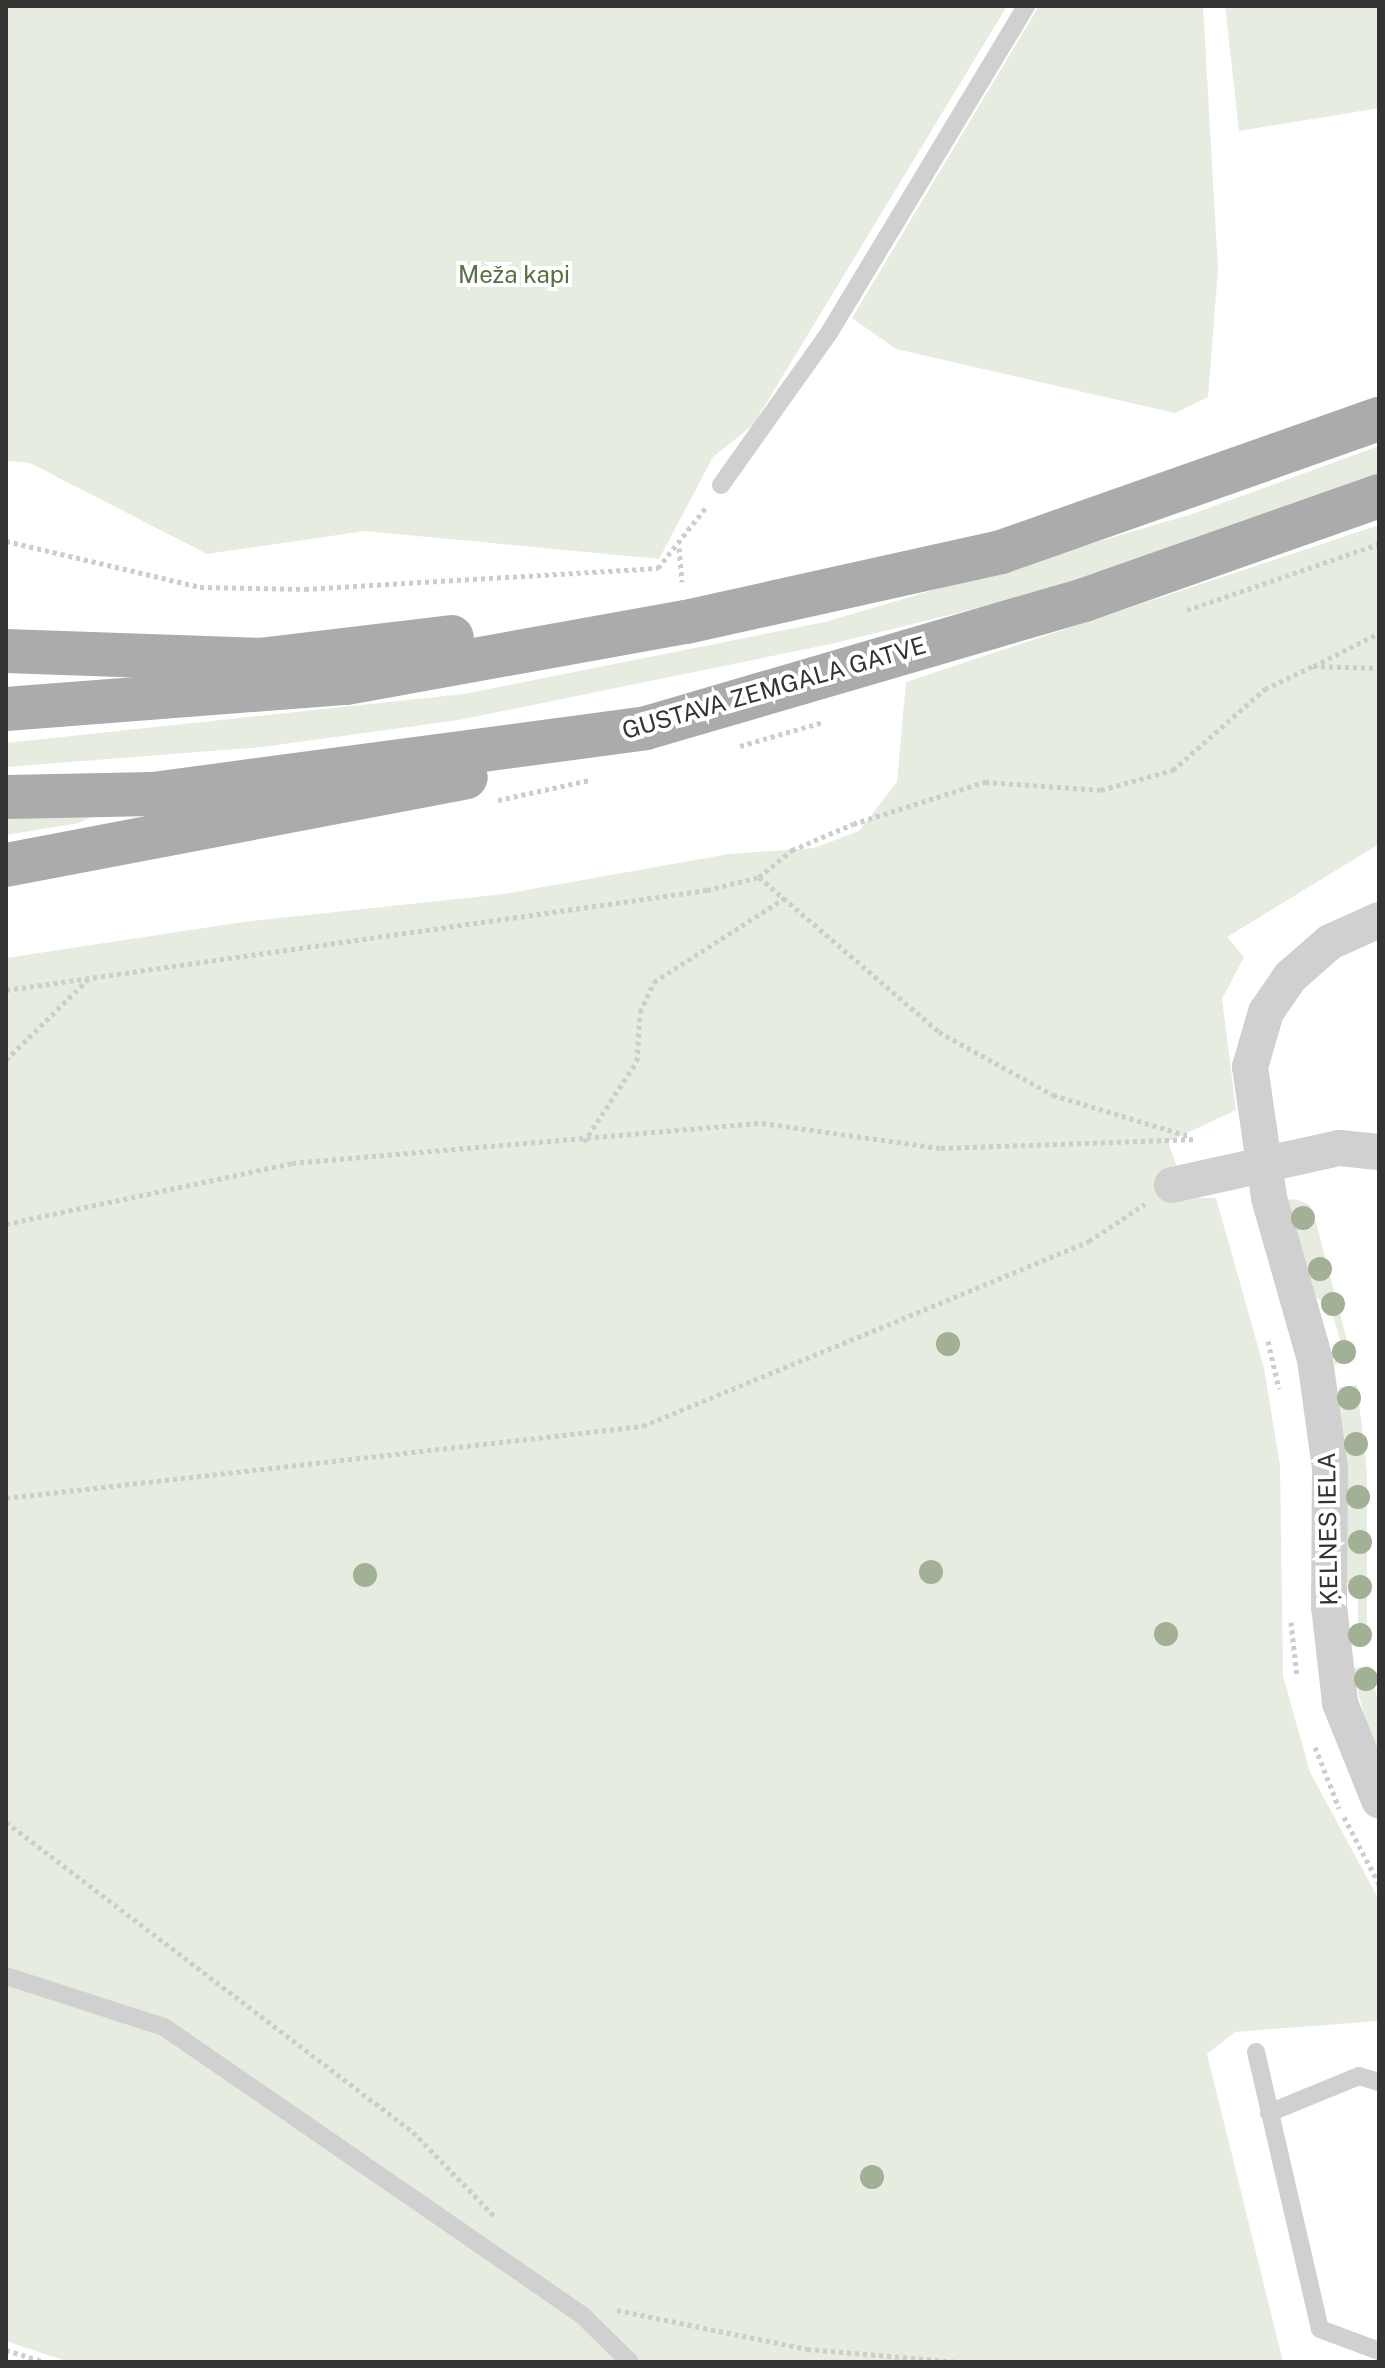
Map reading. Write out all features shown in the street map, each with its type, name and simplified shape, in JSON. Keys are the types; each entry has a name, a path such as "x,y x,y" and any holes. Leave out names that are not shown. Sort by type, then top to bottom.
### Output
{"main road":[{"path":"6,709 346,683 686,622 1001,552 1379,419"},
{"name":"GUSTAVA ZEMGALA GATVE","path":"6,797 153,794 646,728 1084,600 1379,496"},
{"path":"6,651 259,660 448,638 686,622"},
{"path":"6,865 420,790 646,728"}],"street":[{"name":"ĶELNES IELA","path":"1379,920 1330,942 1290,977 1266,1012 1250,1067 1261,1162 1315,1360 1330,1468 1329,1606 1340,1703 1379,1800"},
{"path":"1172,1185 1261,1162 1339,1148 1379,1152"}],"lane":[{"path":"721,485 829,333 1026,6"},
{"path":"6,1976 164,2027 570,2305 630,2362"},
{"path":"1256,2052 1320,2329 1379,2351"},
{"path":"1269,2113 1304,2103 1359,2076 1379,2082"}],"path":[{"path":"6,541 200,587 305,589 658,568 721,485"},
{"path":"6,990 759,877 792,850 841,829 985,782 1101,790 1173,770 1265,689 1379,633"},
{"path":"1313,666 1379,668"},
{"path":"6,1224 292,1163 584,1142 762,1123 941,1148 1197,1139 1053,1095 939,1032 759,877"},
{"path":"584,1142 637,1061 640,1012 654,982 785,898"},
{"path":"6,1060 88,979"},
{"path":"6,1498 643,1426 1089,1241 1172,1185"},
{"path":"1266,1334 1280,1396"},
{"path":"1291,1614 1300,1691"},
{"path":"1310,1734 1379,1884"},
{"path":"6,1822 413,2132 499,2222"},
{"path":"605,2307 807,2349 958,2362"},
{"path":"6,2350 45,2362"}],"green space":[{"name":"Meža kapi","path":"6,6 1007,6 753,425 713,457 659,559 365,531 207,554 30,463 6,461"},
{"path":"1039,6 1203,6 1218,269 1208,397 1175,413 896,349 852,318"},
{"path":"1225,6 1379,6 1379,108 1239,131"},
{"path":"1379,446 1379,474 1199,540 1014,599 831,644 459,720 262,747 6,767 6,743 464,694 825,622 1192,514"},
{"path":"1379,525 1379,844 1227,937 1244,957 1222,999 1236,1110 1168,1142 1188,1198 1216,1198 1264,1368 1280,1466 1283,1676 1310,1772 1379,1900 1379,2021 1235,2032 1207,2054 1283,2362 69,2362 6,2341 6,958 243,922 504,894 729,854 814,848 859,831 897,782 906,682"},
{"path":"102,812 79,823 6,835 6,815"},
{"path":"1296,1199 1310,1205 1352,1360 1333,1365 1341,1343 1331,1310 1316,1297 1287,1200"},
{"path":"1357,1385 1367,1472 1367,1643 1347,1645 1358,1625 1358,1595 1345,1579 1338,1388"},
{"path":"1370,1666 1379,1706 1379,1766 1351,1668"}]}
